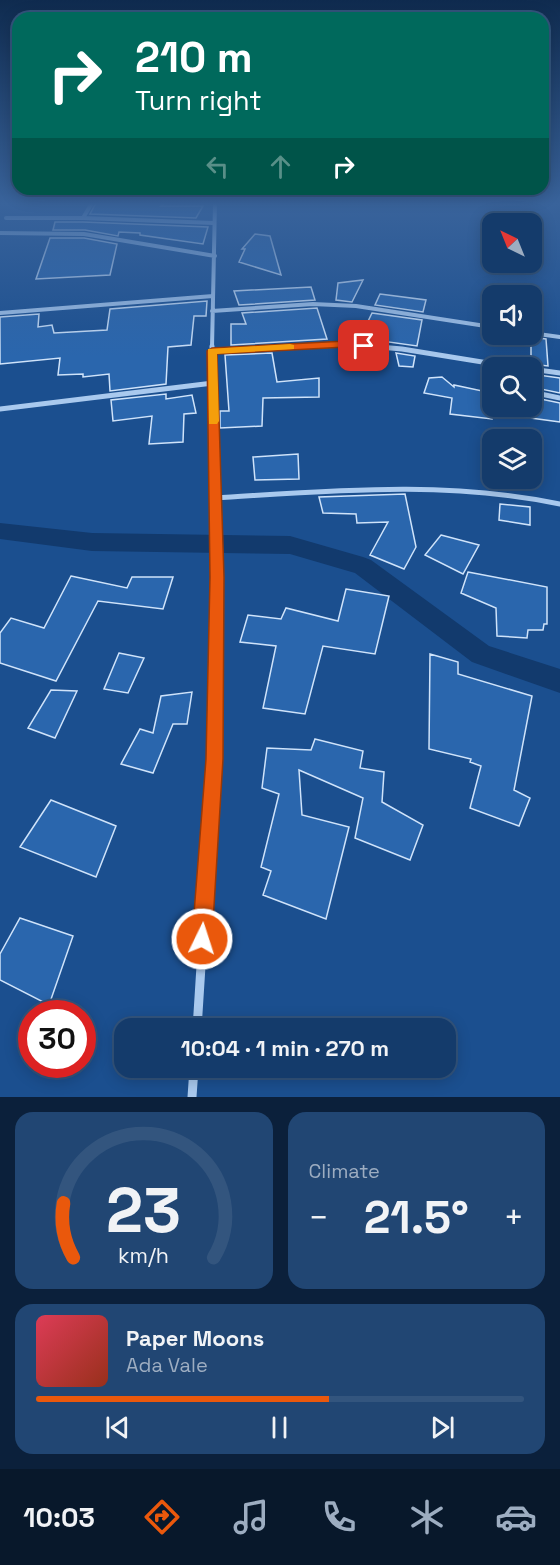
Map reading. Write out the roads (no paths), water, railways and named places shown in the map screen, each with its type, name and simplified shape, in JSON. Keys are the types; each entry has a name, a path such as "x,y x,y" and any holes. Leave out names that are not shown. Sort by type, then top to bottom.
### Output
{"street":[{"path":"197,1018 214,759 217,577 212,351 215,256 204,254"},
{"path":"0,313 213,296"},
{"path":"212,311 313,304 356,306 482,325"},
{"path":"542,335 560,337"},
{"path":"212,351 346,344 402,349 482,362"},
{"path":"542,371 560,373"},
{"path":"0,408 213,383"},
{"path":"542,394 560,398"},
{"path":"215,500 408,489 504,494 537,498 560,504"},
{"path":"192,1097 193,1078"}],"waterway":[{"path":"0,531 92,542 290,545 363,566 481,654 560,681"}]}
